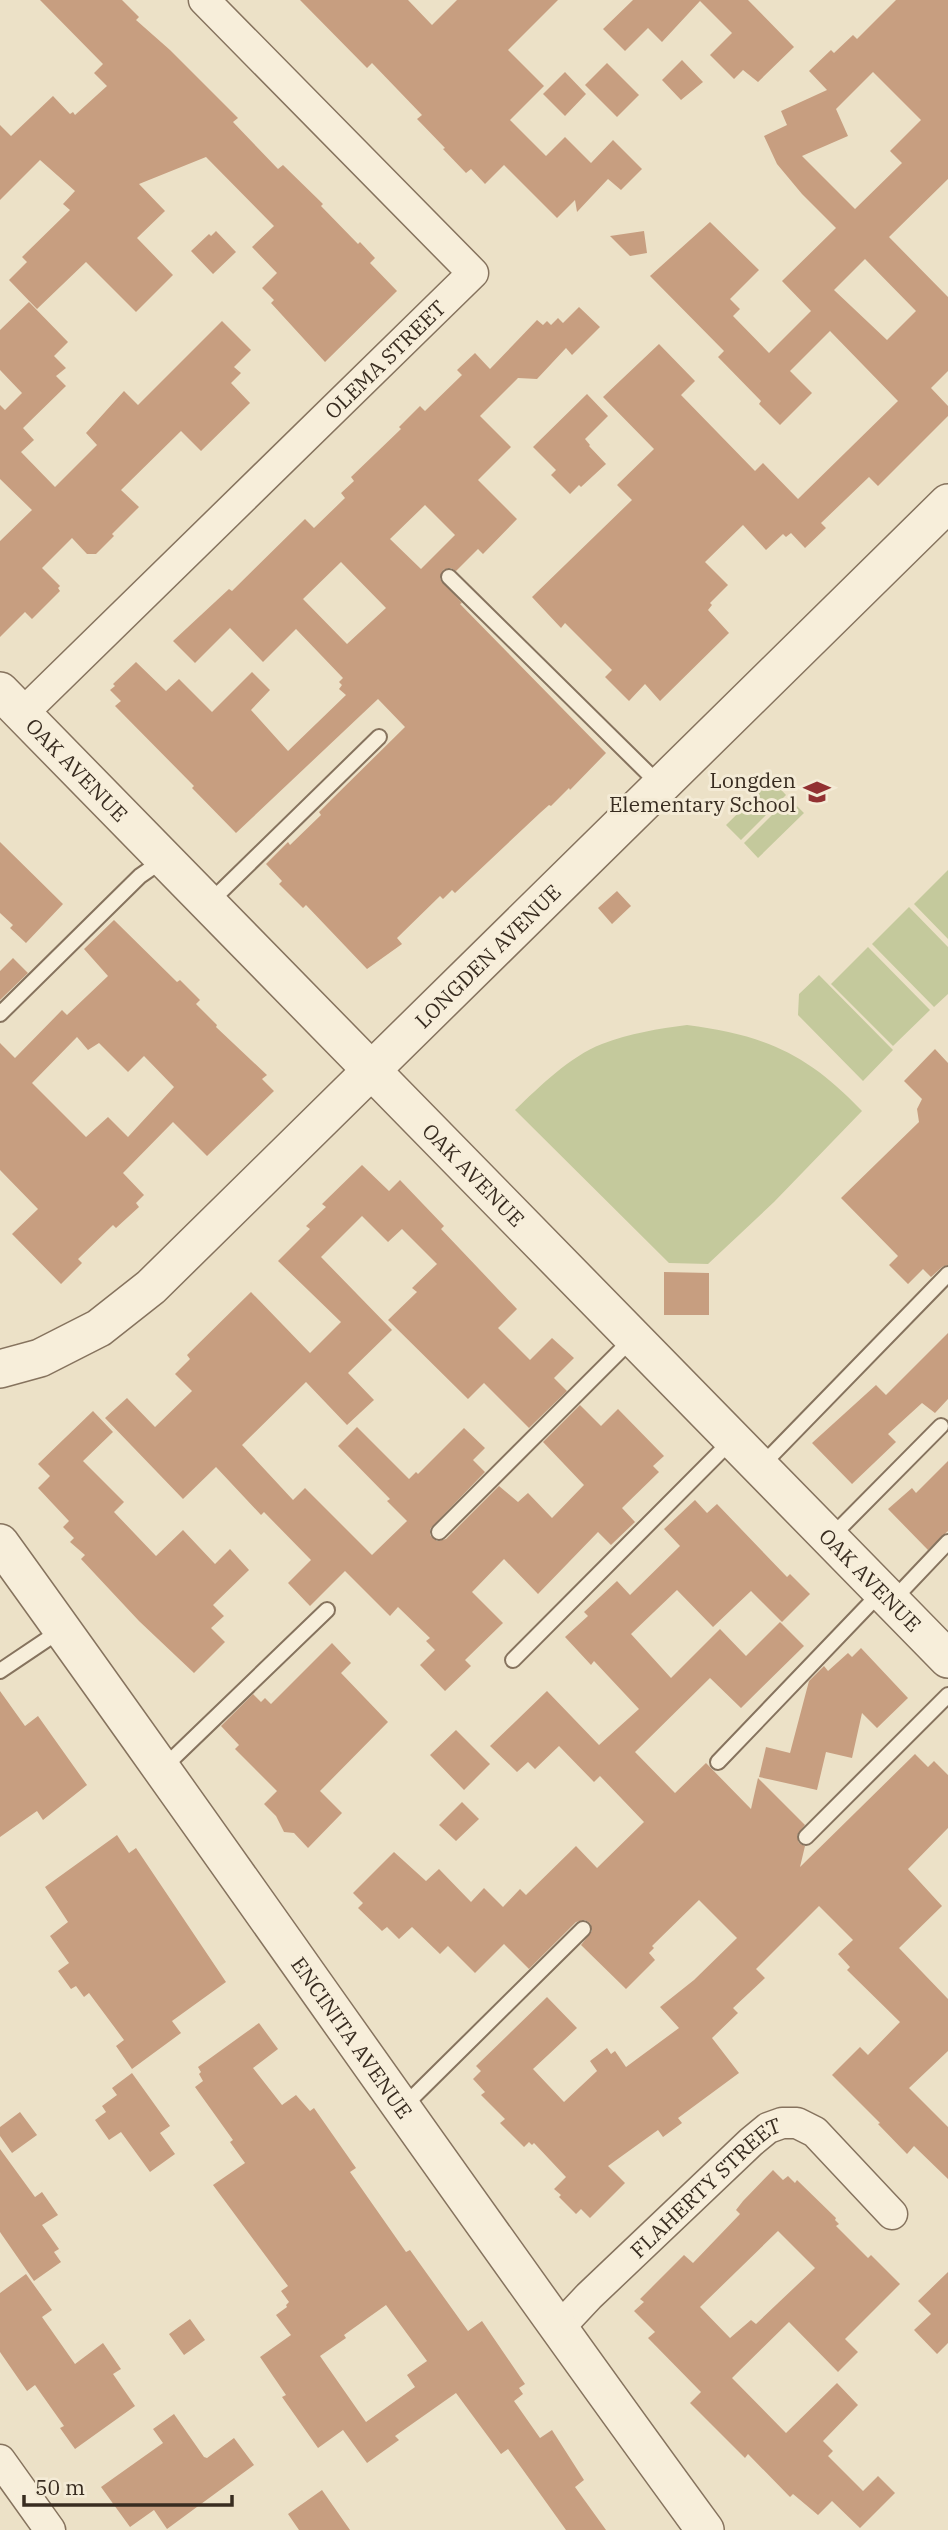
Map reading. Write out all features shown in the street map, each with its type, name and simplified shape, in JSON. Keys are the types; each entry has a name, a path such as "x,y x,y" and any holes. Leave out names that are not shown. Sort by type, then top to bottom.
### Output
{"street":[{"name":"OLEMA STREET","path":"11,702 473,273 204,0"},
{"name":"LONGDEN AVENUE","path":"0,1370 40,1358 99,1328 151,1287 948,503"},
{"name":"OAK AVENUE","path":"11,702 948,1658"},
{"name":"ENCINITA AVENUE","path":"0,1543 162,1769 304,1974 403,2107 558,2329 705,2530"},
{"name":"FLAHERTY STREET","path":"558,2329 589,2296 751,2142 768,2128 782,2123 797,2123 815,2132 892,2214"},
{"path":"0,2460 50,2530"}],"lane":[{"path":"449,577 661,785"},
{"path":"208,904 379,737"},
{"path":"0,1014 140,876 164,859"},
{"path":"760,1467 948,1274"},
{"path":"439,1532 633,1338"},
{"path":"830,1538 941,1426"},
{"path":"513,1660 734,1438"},
{"path":"718,1762 887,1596 948,1542"},
{"path":"162,1769 327,1610"},
{"path":"0,1671 62,1629"},
{"path":"806,1837 948,1695"},
{"path":"403,2107 583,1929"}],"green space":[{"path":"772,780 786,795 741,840 726,825"},
{"path":"789,798 804,813 758,858 744,843"},
{"path":"948,870 948,939 914,904"},
{"path":"909,907 948,947 948,994 934,1007 872,944"},
{"path":"868,947 930,1010 893,1046 831,984"},
{"path":"819,975 893,1050 863,1081 798,1015 799,994"},
{"path":"687,1025 740,1035 783,1050 823,1075 862,1111 774,1202 708,1264 669,1263 515,1110 556,1073 590,1050 634,1034"}],"building":[{"path":"40,0 122,0 139,17 136,20 238,118 233,122 278,169 283,165 323,204 321,206 358,244 360,242 375,258 370,263 397,291 325,362 271,303 274,300 262,288 277,273 252,247 274,226 206,157 139,184 165,211 137,238 173,275 136,312 86,262 37,309 9,280 27,262 22,257 70,210 63,204 75,191 40,160 0,200 0,125 11,136 53,96 70,114 73,112 75,115 107,86 94,73 103,64"},
{"path":"300,0 408,0 432,25 457,0 558,0 508,50 544,86 510,120 546,156 565,137 591,163 613,140 642,169 621,190 608,179 577,212 575,200 557,218 504,165 485,184 471,169 466,173 443,149 445,148 417,119 422,115 372,63 367,68"},
{"path":"633,0 748,0 794,47 758,82 743,70 734,79 710,55 732,33 700,1 662,42 648,28 625,51 603,29"},
{"path":"896,0 948,0 948,179 889,237 948,297 948,371 931,388 948,406 948,416 878,486 869,477 821,523 826,528 805,548 791,533 786,537 783,534 766,550 743,525 705,562 728,585 710,603 712,605 708,610 729,633 660,701 645,684 629,701 605,677 612,670 565,623 561,628 532,597 632,500 617,485 654,449 603,397 659,344 695,381 681,395 755,471 763,463 798,499 898,401 830,331 790,371 812,393 780,425 759,404 761,401 718,357 724,351 650,276 710,222 759,270 730,299 740,309 733,316 769,353 811,311 782,281 836,228 777,164 764,136 787,125 781,111 827,90 809,71 831,50 834,53 853,35 857,39","holes":["873,72 921,120 890,151 902,163 855,209 802,156 848,136 836,109","865,259 916,311 887,340 834,290"]},
{"path":"682,60 703,82 681,100 662,80"},
{"path":"607,63 639,95 617,117 585,85"},
{"path":"565,72 586,94 565,116 543,94"},
{"path":"216,231 236,252 213,274 191,251"},
{"path":"644,231 647,253 630,256 610,236"},
{"path":"29,302 68,342 54,356 66,368 56,376 66,386 23,428 34,440 21,452 55,487 97,445 86,433 124,391 138,405 222,321 251,350 234,367 241,373 231,383 250,403 201,451 181,431 121,490 139,507 112,534 114,536 96,554 87,554 72,538 42,568 60,586 60,591 32,619 25,612 0,637 0,541 32,510 0,479 0,405 5,410 22,393 0,370 0,330"},
{"path":"579,307 600,327 572,355 566,348 537,379 518,378 480,416 511,447 478,480 517,519 483,554 478,549 456,571 451,568 443,570 440,579 462,603 460,604 606,753 570,790 569,788 540,813 455,893 452,890 443,899 440,896 397,938 402,944 367,969 306,905 303,908 279,884 282,881 266,864 321,815 319,812 405,727 378,699 236,833 115,706 121,701 110,690 136,662 166,691 179,679 212,712 252,672 270,690 251,710 288,751 346,695 339,689 342,685 339,682 343,678 296,629 263,662 230,628 195,663 173,641 229,589 232,591 305,519 314,528 345,498 341,493 354,481 351,477 401,429 399,427 420,406 425,411 462,375 457,370 475,353 490,369 537,320 543,325 547,321 551,325 558,318 563,323","holes":["425,505 455,535 421,569 390,539","341,562 386,608 347,644 303,599"]},
{"path":"587,394 608,416 585,439 606,464 570,494 551,475 556,470 533,447"},
{"path":"0,842 63,904 26,943 10,928 13,925 0,913"},
{"path":"617,891 631,906 612,924 598,908"},
{"path":"114,920 177,982 180,980 200,1000 196,1004 216,1027 267,1075 262,1079 274,1091 207,1156 173,1122 123,1173 144,1195 136,1203 139,1207 116,1228 113,1225 78,1259 82,1263 61,1284 12,1234 38,1209 0,1170 0,1043 15,1058 62,1010 67,1015 108,976 84,949","holes":["77,1037 88,1050 99,1043 128,1072 144,1056 174,1087 128,1137 108,1117 86,1137 32,1083"]},
{"path":"13,958 28,973 0,1000 0,971"},
{"path":"935,1049 948,1063 948,1265 931,1277 923,1269 908,1284 889,1265 898,1256 841,1198 919,1122 917,1109 922,1099 904,1081"},
{"path":"362,1165 389,1191 400,1180 444,1226 441,1229 517,1309 498,1328 530,1360 552,1338 574,1358 554,1378 567,1391 529,1428 484,1383 468,1399 388,1320 417,1292 412,1288 437,1264 402,1229 388,1242 362,1216 321,1257 392,1330 348,1373 374,1400 347,1425 306,1382 242,1445 293,1500 305,1488 372,1555 407,1521 387,1501 390,1499 338,1446 357,1427 409,1479 416,1472 418,1474 464,1428 485,1448 473,1460 485,1472 430,1529 430,1535 437,1541 446,1539 499,1486 518,1502 528,1493 552,1518 584,1485 543,1442 580,1405 601,1426 618,1409 664,1456 653,1466 659,1472 622,1508 635,1522 611,1545 598,1532 538,1594 504,1559 472,1592 503,1623 465,1660 471,1666 445,1691 420,1665 435,1650 426,1641 430,1638 398,1607 390,1616 345,1571 310,1606 288,1583 311,1560 264,1512 261,1515 216,1467 183,1499 105,1418 127,1398 155,1427 192,1391 175,1374 190,1359 187,1355 251,1292 310,1353 341,1322 278,1261 310,1229 306,1226 326,1207 322,1204"},
{"path":"664,1272 709,1273 709,1315 664,1315"},
{"path":"948,1333 948,1399 935,1413 922,1403 888,1434 896,1442 852,1484 812,1443 876,1385 886,1395"},
{"path":"93,1411 113,1432 83,1461 124,1502 114,1512 156,1556 183,1530 215,1564 230,1549 249,1570 213,1605 224,1616 211,1628 225,1642 194,1673 139,1621 81,1559 85,1555 70,1542 74,1538 63,1527 69,1521 38,1488 50,1476 38,1464"},
{"path":"948,1461 948,1531 928,1550 888,1509 912,1488 916,1493"},
{"path":"695,1500 707,1513 717,1504 787,1577 790,1574 810,1594 782,1622 751,1591 713,1627 677,1590 631,1634 671,1678 720,1629 746,1656 780,1622 804,1646 741,1708 710,1678 635,1752 675,1793 706,1763 751,1809 758,1778 805,1825 797,1835 799,1843 805,1846 800,1867 915,1754 928,1767 934,1761 948,1775 948,1828 908,1869 942,1906 899,1948 948,1999 948,2051 909,2088 948,2127 948,2179 914,2146 907,2154 832,2075 860,2047 868,2055 900,2022 847,1970 850,1967 838,1954 853,1940 819,1906 756,1969 765,1978 733,2008 738,2013 712,2038 739,2073 678,2118 682,2123 663,2137 658,2130 608,2166 625,2183 590,2218 581,2209 576,2214 559,2197 561,2195 554,2189 566,2177 534,2143 532,2145 529,2142 524,2147 500,2123 505,2119 481,2095 485,2092 473,2079 481,2071 476,2066 547,1997 577,2028 533,2069 564,2102 597,2071 590,2061 607,2048 611,2054 615,2051 626,2067 679,2028 660,2007 694,1980 737,1938 699,1900 652,1946 654,1948 649,1953 655,1960 626,1989 581,1945 592,1931 590,1923 585,1920 576,1922 529,1969 504,1944 475,1973 448,1946 440,1954 412,1927 399,1939 387,1927 382,1931 358,1908 363,1903 353,1893 394,1852 426,1881 439,1869 471,1902 484,1888 503,1907 520,1889 526,1895 576,1846 597,1868 644,1822 600,1776 594,1782 559,1746 535,1769 528,1762 517,1772 490,1746 547,1691 599,1745 639,1709 594,1661 591,1665 565,1637 588,1616 584,1612 617,1581 630,1595 680,1546 664,1529"},
{"path":"332,1643 351,1663 341,1673 388,1722 320,1791 342,1813 308,1848 294,1833 284,1832 276,1816 264,1804 277,1791 235,1749 239,1745 221,1726 253,1694 261,1702 265,1698 271,1704"},
{"path":"861,1648 908,1698 877,1728 862,1713 852,1758 826,1752 817,1790 759,1777 766,1747 790,1753 809,1681 824,1666 828,1671 848,1653 852,1657"},
{"path":"0,1691 25,1726 38,1716 87,1785 43,1820 37,1811 0,1837"},
{"path":"456,1730 490,1764 464,1790 430,1755"},
{"path":"462,1802 479,1819 456,1841 439,1825"},
{"path":"117,1835 129,1853 136,1848 226,1982 172,2021 181,2033 132,2069 116,2046 124,2040 89,1993 84,1997 76,1986 71,1989 58,1971 69,1963 50,1936 68,1922 45,1887"},
{"path":"259,2023 278,2049 253,2068 282,2105 296,2095 310,2111 314,2108 356,2168 350,2172 406,2252 410,2250 468,2331 482,2321 525,2384 519,2388 523,2394 514,2401 540,2438 552,2430 584,2480 575,2487 606,2530 566,2530 508,2449 501,2454 456,2393 395,2436 399,2440 367,2463 343,2430 318,2448 282,2397 286,2395 260,2357 291,2335 276,2315 287,2307 289,2302 281,2291 288,2286 213,2185 245,2163 230,2142 233,2140 195,2087 203,2081 198,2067","holes":["386,2305 427,2361 407,2375 415,2387 366,2422 320,2356"]},
{"path":"132,2073 170,2126 160,2133 175,2154 150,2172 121,2132 109,2140 95,2120 106,2112 102,2106 117,2095 112,2088"},
{"path":"20,2112 37,2135 12,2153 0,2136 0,2127"},
{"path":"0,2149 35,2197 42,2192 58,2215 42,2225 59,2249 54,2252 61,2262 34,2281 0,2232"},
{"path":"773,2170 783,2180 788,2176 795,2183 797,2180 836,2218 839,2224 836,2226 868,2258 871,2255 900,2284 845,2339 858,2352 838,2372 789,2322 732,2378 786,2433 837,2383 858,2405 823,2441 833,2451 828,2456 863,2491 878,2476 895,2493 860,2528 832,2501 818,2515 793,2494 790,2497 748,2454 745,2458 690,2403 701,2392 648,2338 655,2332 634,2311 644,2302 640,2299 684,2255 693,2263 740,2214 736,2210","holes":["778,2231 815,2268 756,2324 751,2320 730,2338 700,2307"]},
{"path":"948,2272 948,2343 937,2354 914,2330 931,2314 918,2301"},
{"path":"26,2274 52,2310 42,2317 75,2364 103,2343 121,2369 113,2374 135,2406 75,2449 60,2428 64,2426 35,2385 27,2391 0,2352 0,2293"},
{"path":"190,2319 205,2340 184,2355 169,2334"},
{"path":"174,2414 204,2457 207,2458 234,2438 254,2465 167,2529 154,2510 130,2527 101,2487 163,2443 153,2429"},
{"path":"322,2490 350,2530 299,2530 288,2514"}],"place":[{"name":"Longden Elementary School","path":"817,792"}]}
